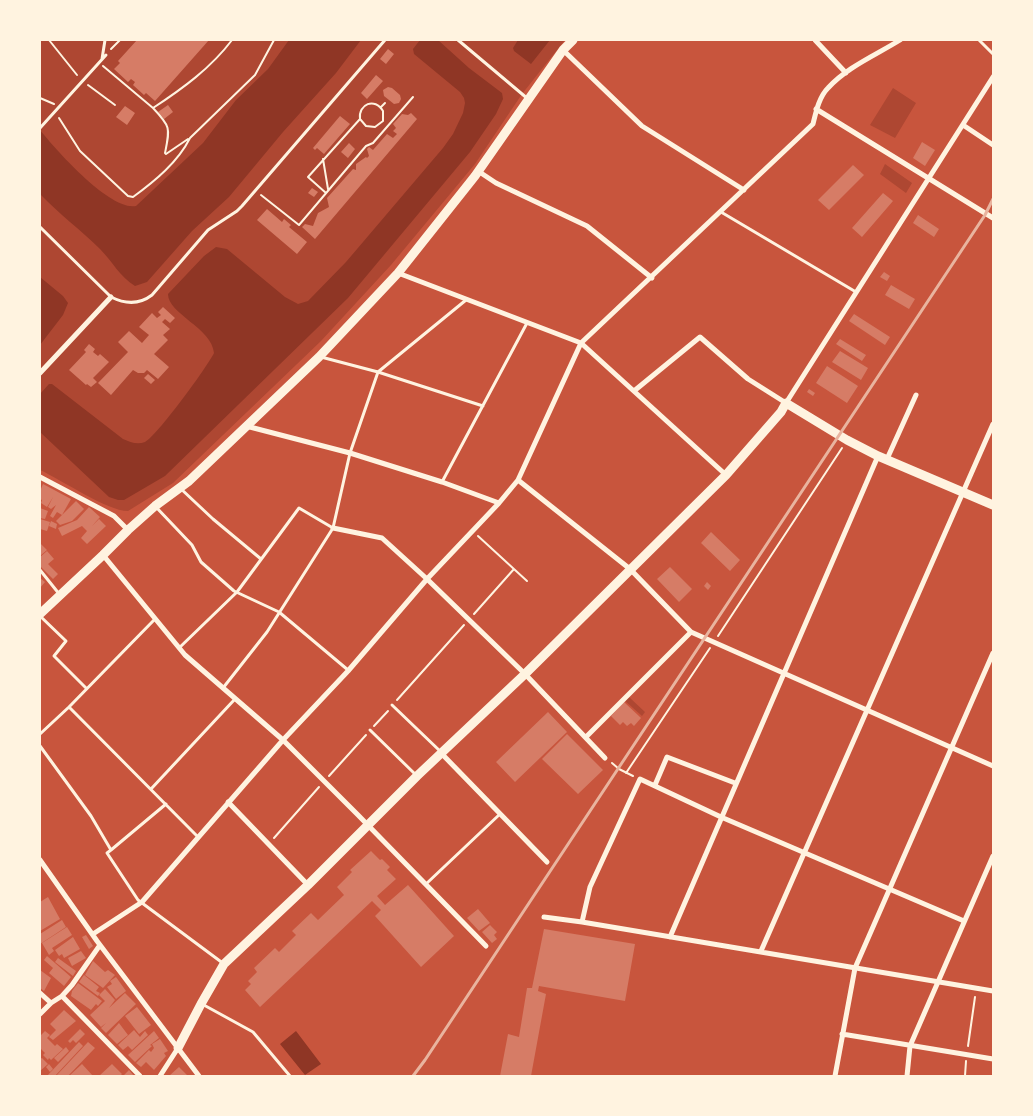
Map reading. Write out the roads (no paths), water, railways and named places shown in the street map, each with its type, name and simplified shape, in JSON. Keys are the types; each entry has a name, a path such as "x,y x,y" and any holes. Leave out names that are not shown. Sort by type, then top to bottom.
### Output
{"street":[{"path":"40,615 128,530 155,506 188,481 320,356 398,273 478,171 563,50 573,40"},
{"path":"815,40 846,73"},
{"path":"93,934 142,902 228,802 348,671 427,579 499,503 518,480 582,343 813,124 816,109 827,89 846,73 900,40"},
{"path":"563,50 642,126 744,190"},
{"path":"160,1076 178,1048 224,964 525,674 726,475 781,412 993,77"},
{"path":"816,109 993,218"},
{"path":"963,125 993,145"},
{"path":"478,171 496,184 587,226 652,278"},
{"path":"398,273 582,343 726,475"},
{"path":"40,373 110,297"},
{"path":"634,391 700,337 748,379 847,440 878,456 993,505"},
{"path":"887,459 916,395"},
{"path":"760,951 963,493 991,435 993,424"},
{"path":"246,426 350,453 442,482 499,503"},
{"path":"670,937 878,456"},
{"path":"40,478 116,516 128,530"},
{"path":"518,480 630,569 692,632 993,766"},
{"path":"333,528 382,538 525,674 606,758"},
{"path":"103,555 185,655 283,740 426,884 470,932 486,946"},
{"path":"586,737 692,632"},
{"path":"835,1076 854,968 993,653"},
{"path":"442,752 547,862"},
{"path":"655,785 667,757 735,784"},
{"path":"582,922 590,886 640,779 721,817 964,921"},
{"path":"228,802 308,885"},
{"path":"907,1076 910,1046 993,856"},
{"path":"40,860 100,945 199,1076"},
{"path":"544,917 760,951 993,992"},
{"path":"40,1014 72,985 100,945"},
{"path":"40,993 51,1003"},
{"path":"62,996 140,1076"},
{"path":"842,1034 993,1059"}],"lane":[{"path":"100,62 105,40"},
{"path":"40,227 110,297 122,302 144,302 208,230 242,206 384,40"},
{"path":"458,40 518,89 528,100"},
{"path":"979,40 993,54"},
{"path":"41,127 106,55"},
{"path":"721,212 857,293"},
{"path":"223,689 267,632 333,528 350,453 378,372 466,300"},
{"path":"442,482 527,323"},
{"path":"320,356 378,372 483,406"},
{"path":"180,487 213,519 261,559"},
{"path":"155,506 192,545 201,562 236,592 279,612 348,671"},
{"path":"180,648 236,592 299,508 333,528"},
{"path":"40,570 60,596"},
{"path":"40,615 66,641 54,656 86,688"},
{"path":"40,734 156,618"},
{"path":"151,789 235,699"},
{"path":"392,706 442,752"},
{"path":"69,707 198,837"},
{"path":"370,730 417,776"},
{"path":"40,746 92,816 111,850"},
{"path":"166,804 107,853 138,900 224,964"},
{"path":"426,884 500,813"},
{"path":"201,1004 253,1032 290,1076"}],"railway":[{"path":"413,1076 985,215 993,199"}]}
